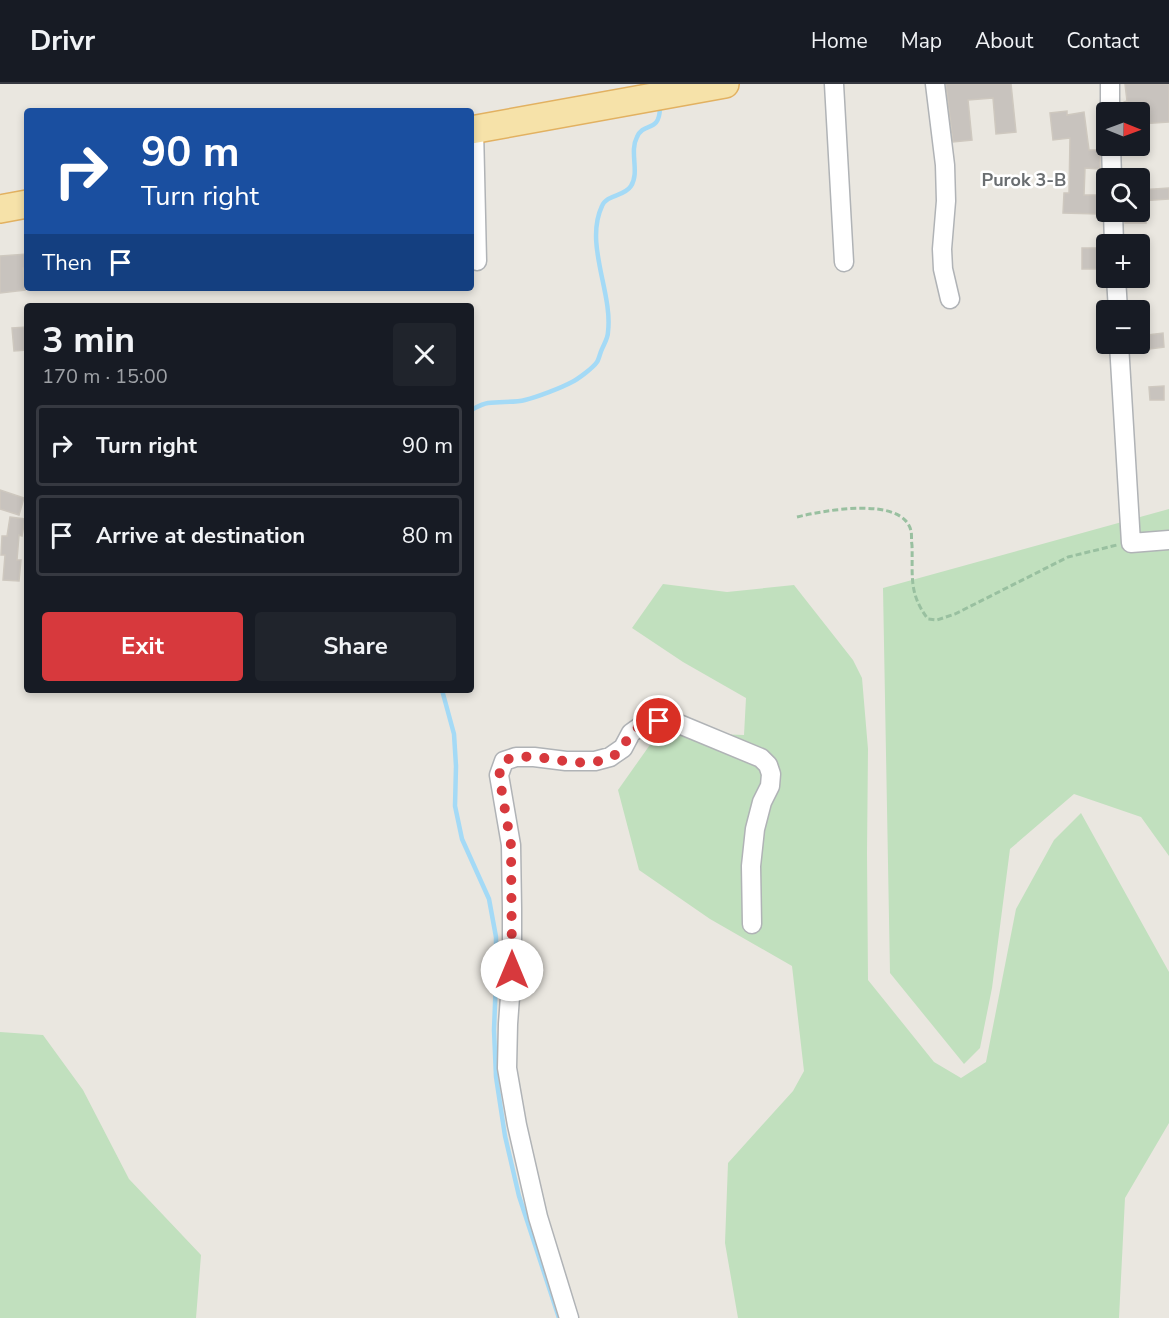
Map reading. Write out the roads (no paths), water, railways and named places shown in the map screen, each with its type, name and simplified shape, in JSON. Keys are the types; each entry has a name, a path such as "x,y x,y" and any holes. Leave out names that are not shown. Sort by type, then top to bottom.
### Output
{"main road":[{"path":"474,129 725,84"},
{"path":"0,209 24,205"}],"street":[{"path":"834,84 844,262"},
{"path":"935,84 945,165 943,269 950,300"},
{"path":"1110,84 1110,102"},
{"path":"474,182 477,261"},
{"path":"1120,354 1131,543 1169,540"},
{"path":"569,1318 538,1217 517,1125 507,1068 512,970 512,909 511,845 499,775 504,761 516,757 595,761 610,757 623,748 631,733 645,723 659,721 679,724 761,758 768,765 771,774 770,786 762,802 755,829 751,866 752,924"}],"waterway":[{"path":"474,409 486,403 520,401 549,392 575,381 597,362 607,336 608,317 597,252 597,221 604,202 628,190 631,186 635,175 634,149 637,137 643,129 657,121 660,108"},
{"path":"443,693 454,734 455,806 462,839 489,899 496,937 494,1030 496,1077 505,1136 519,1196 559,1318"}],"district":[{"name":"Purok 3-B","path":"1024,180"}]}
